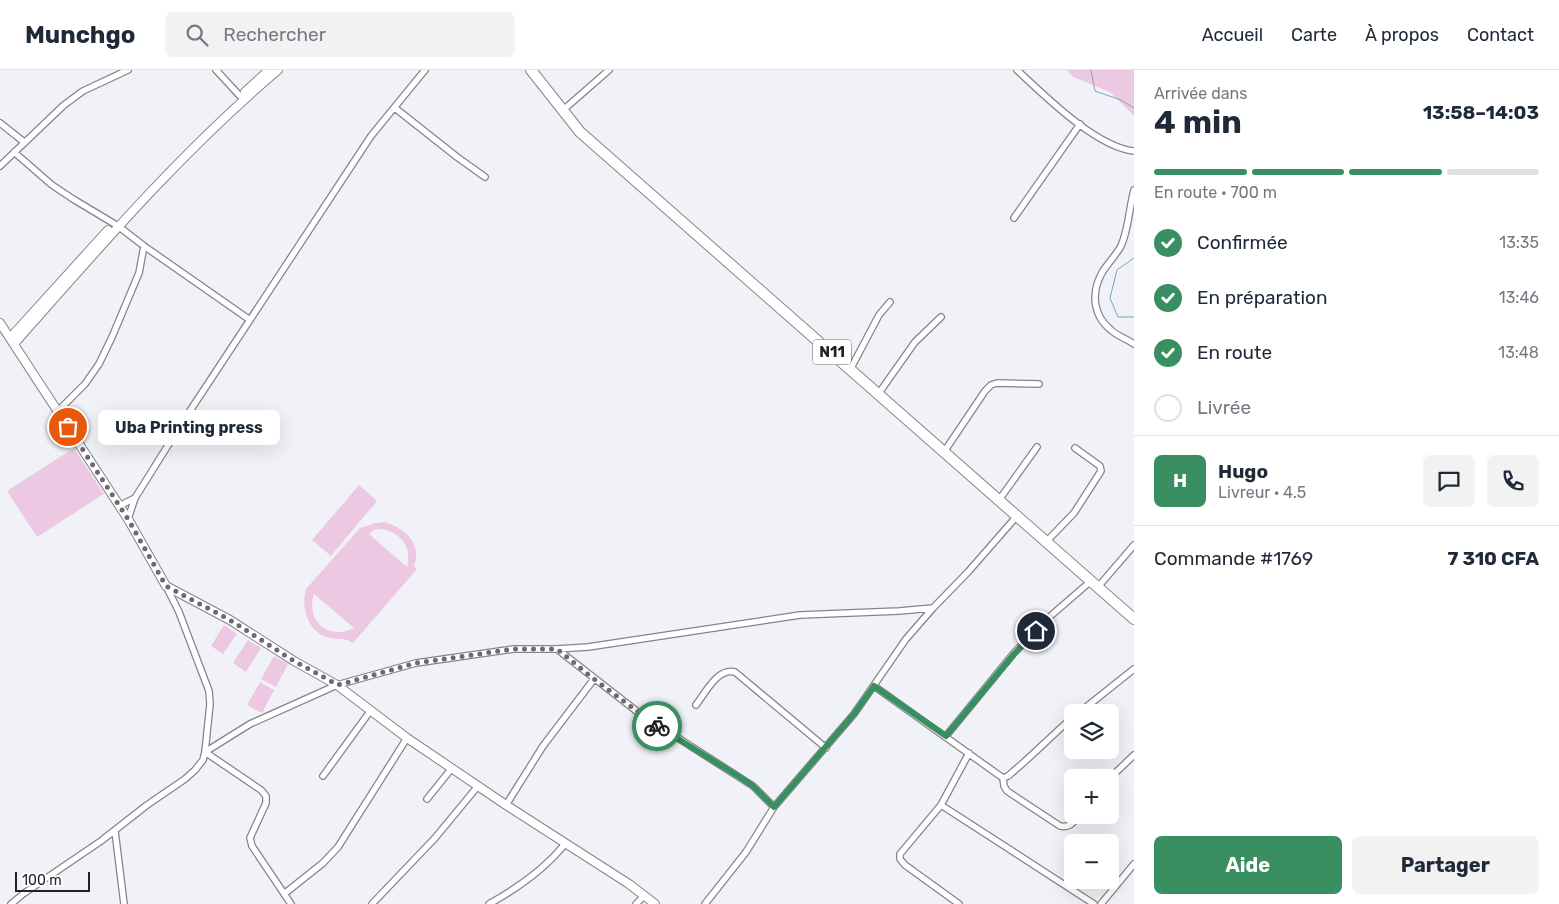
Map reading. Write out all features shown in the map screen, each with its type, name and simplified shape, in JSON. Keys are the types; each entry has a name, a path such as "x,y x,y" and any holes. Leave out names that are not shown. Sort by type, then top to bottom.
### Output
{"highway":[{"name":"N11","path":"531,70 537,75 562,111 580,132 1134,618"}],"street":[{"path":"0,166 64,105 83,91 128,70"},
{"path":"216,70 240,96"},
{"path":"12,341 191,143 269,70"},
{"path":"12,341 21,325 116,225 194,147 278,70"},
{"path":"128,519 135,498 182,423 371,136 425,70"},
{"path":"562,111 609,70"},
{"path":"1017,70 1080,124 1107,142 1126,150 1134,151"},
{"path":"395,108 450,152 485,176"},
{"path":"0,123 24,142"},
{"path":"1014,218 1080,124"},
{"path":"14,152 59,190 116,225 250,320"},
{"path":"1134,190 1126,232 1120,247 1103,271 1095,294 1097,314 1104,324 1112,332 1134,344"},
{"path":"58,411 85,384 99,364 139,273 144,246"},
{"path":"851,368 879,315 890,302"},
{"path":"879,393 915,342 942,317"},
{"path":"1,325 21,325"},
{"path":"1,325 128,519 166,586 179,612 209,692 210,704 203,760 185,779 146,805 115,831 11,904"},
{"path":"944,452 991,385 997,383 1039,384"},
{"path":"999,500 1037,447"},
{"path":"1046,542 1074,513 1101,471 1100,466 1075,448"},
{"path":"119,506 135,498"},
{"path":"705,904 746,852 774,807 854,714 906,639 1017,516"},
{"path":"946,736 1014,654 1047,620 1095,584 1134,545"},
{"path":"166,586 230,620 294,661 338,685 407,738 655,904"},
{"path":"205,752 250,724 338,685 425,662 514,649 588,647 800,615 890,612 932,608"},
{"path":"557,649 639,713 753,786 774,807"},
{"path":"1090,704 1134,669"},
{"path":"696,705 720,674 728,671 735,672 826,748"},
{"path":"506,805 543,746 594,679"},
{"path":"874,686 1003,778 1007,791 1060,826 1066,827 1073,824"},
{"path":"324,776 371,710"},
{"path":"1003,778 1032,756 1064,725"},
{"path":"284,894 323,863 338,847 407,738"},
{"path":"205,752 261,790 266,796 266,803 250,838 252,846 291,904"},
{"path":"959,904 905,865 900,859 900,854 941,805 969,753"},
{"path":"1119,770 1133,758"},
{"path":"428,800 452,768"},
{"path":"372,904 435,838 478,786"},
{"path":"941,805 1094,904"},
{"path":"115,831 124,904"},
{"path":"489,904 520,887 566,844"},
{"path":"1101,904 1134,864"},
{"path":"636,904 644,896"}],"shaded area":[{"path":"1067,70 1134,70 1134,116 1110,92 1073,77"},
{"path":"74,448 104,494 37,537 7,491"},
{"path":"359,485 377,501 331,556 312,540"},
{"path":"384,522 391,524 405,532 414,544 416,558 414,566 417,569 353,643 319,634 307,617 304,603 306,589 360,528","holes":["382,529 395,534 404,542 408,554 407,567 369,534 374,530","314,594 354,628 336,632 321,626 313,613"]},
{"path":"224,625 237,634 223,654 211,646"},
{"path":"248,640 261,648 246,672 233,663"},
{"path":"274,656 288,664 276,687 261,679"},
{"path":"260,682 274,690 262,713 247,705"}],"waterway":[{"path":"1091,70 1095,91 1121,100 1134,108"},
{"path":"1134,258 1117,270 1110,298 1118,317 1134,317"}],"way so far":[{"path":"68,427 128,519 166,586 230,620 294,661 338,685 416,663 514,649 557,649 657,726"}],"place":[{"name":"Uba Printing press","path":"68,427"}],"route":[{"path":"657,726 753,786 774,807 798,777 826,748 874,686 946,736 1014,654 1036,631"}]}
